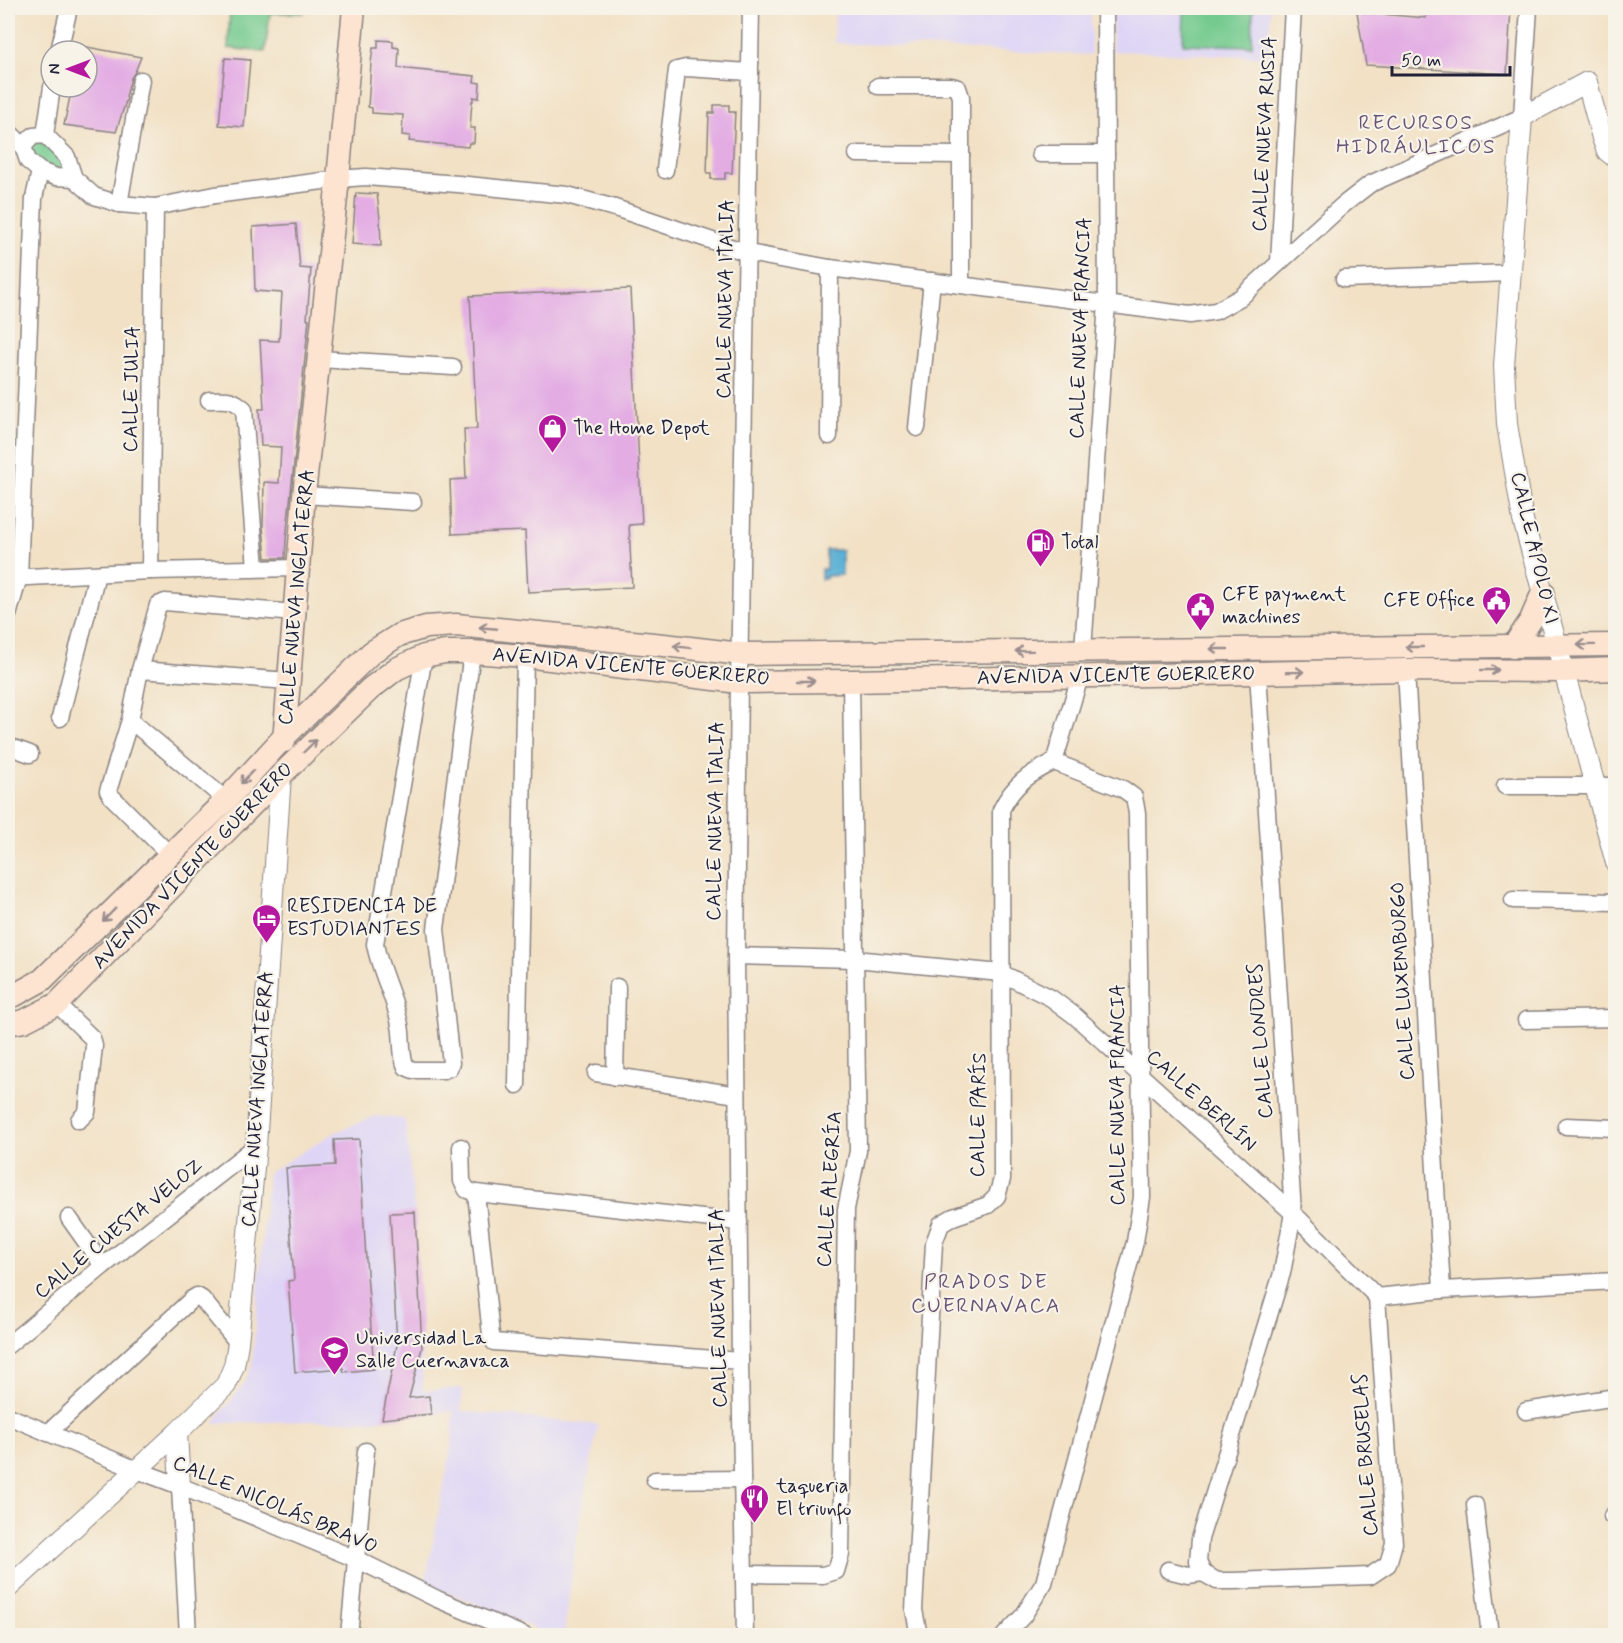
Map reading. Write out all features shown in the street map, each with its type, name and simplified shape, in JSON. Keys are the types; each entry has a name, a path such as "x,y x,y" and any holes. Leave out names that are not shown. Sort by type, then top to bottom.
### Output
{"main road":[{"name":"CALLE NUEVA INGLATERRA","path":"281,775 304,495 354,8"},
{"path":"1513,646 1532,620 1543,592"},
{"name":"AVENIDA VICENTE GUERRERO","path":"8,996 15,995 42,980 226,800 285,736 372,652 399,635 426,627 456,625 741,654 1616,645"},
{"name":"AVENIDA VICENTE GUERRERO","path":"8,1024 24,1022 57,1004 281,775 370,688 396,669 424,656 445,652 472,652 525,656 739,682 1406,670 1616,669"}],"street":[{"path":"62,39 69,8"},
{"name":"CALLE NUEVA ITALIA","path":"745,1635 736,956 752,8"},
{"name":"CALLE NUEVA FRANCIA","path":"1083,650 1107,303 1106,8"},
{"name":"CALLE NUEVA RUSIA","path":"1279,262 1293,8"},
{"path":"1522,117 1529,8"},
{"path":"665,170 677,70 686,68 750,72"},
{"path":"119,204 141,80"},
{"path":"23,146 33,136 45,135 67,157 74,178 94,196 119,204 156,207 215,195 366,177 567,195 615,208 748,253 830,268 1190,315 1216,311 1241,297 1342,205 1370,184 1522,117 1587,82 1602,138 1607,151 1616,158"},
{"path":"878,86 952,86 958,88 961,97 961,284"},
{"path":"45,135 50,99"},
{"name":"CALLE APOLO XI","path":"1522,117 1504,366 1507,424 1523,520 1616,863"},
{"path":"8,131 23,146 28,161 40,171 56,177 74,178"},
{"path":"857,154 961,155"},
{"path":"1040,154 1106,154"},
{"path":"8,615 13,578 34,198 40,171"},
{"name":"CALLE JULIA","path":"150,571 156,207"},
{"path":"829,436 830,268"},
{"path":"1344,279 1510,273"},
{"path":"917,428 932,281"},
{"path":"319,359 453,367"},
{"path":"209,400 236,401 244,409 256,568"},
{"path":"304,495 412,502"},
{"path":"13,578 298,567"},
{"path":"60,718 97,574"},
{"path":"170,855 108,791 130,720 140,670 158,604 165,602 295,613"},
{"path":"424,656 375,944 378,961 400,1025 403,1060 406,1067 413,1070 444,1070 449,1068 451,1063 436,929 472,652"},
{"path":"517,1085 525,656"},
{"path":"140,670 289,681"},
{"name":"CALLE LUXEMBURGO","path":"1406,670 1442,1290"},
{"name":"CALLE LONDRES","path":"1203,1573 1198,1562 1200,1539 1281,1273 1293,1213 1258,673"},
{"path":"1054,762 1080,677"},
{"name":"CALLE ALEGRÍA","path":"744,1574 823,1575 836,1571 841,1554 846,1209 858,1151 851,681"},
{"path":"130,720 226,800"},
{"path":"8,747 30,754"},
{"name":"CALLE NUEVA FRANCIA","path":"1005,1635 1023,1616 1044,1583 1135,1242 1142,1197 1137,813 1134,797 1123,789 1054,762"},
{"name":"CALLE PARÍS","path":"919,1635 914,1610 934,1243 941,1224 954,1216 988,1205 997,1196 1002,1179 1001,810 1009,794 1022,781 1054,762"},
{"name":"CALLE NUEVA INGLATERRA","path":"8,1588 226,1385 234,1366 256,1146 281,775"},
{"path":"1505,786 1616,786"},
{"path":"1513,900 1616,902"},
{"name":"CALLE BERLÍN","path":"736,956 855,959 1001,973 1051,998 1075,1016 1293,1213 1377,1297"},
{"path":"615,1077 617,987"},
{"path":"57,1004 92,1038 94,1046 87,1113 79,1120"},
{"path":"1526,1020 1616,1018"},
{"path":"596,1073 737,1095"},
{"path":"1566,1126 1616,1128"},
{"name":"CALLE CUESTA VELOZ","path":"8,1345 256,1146"},
{"path":"461,1147 462,1181 467,1190 476,1193 739,1222"},
{"path":"476,1193 491,1335 494,1342 740,1361"},
{"path":"69,1218 104,1266"},
{"path":"1377,1297 1442,1290 1616,1281"},
{"path":"48,1433 197,1296 238,1342"},
{"name":"CALLE BRUSELAS","path":"1168,1570 1188,1575 1203,1573 1217,1581 1234,1581 1370,1576 1388,1564 1394,1543 1377,1297"},
{"path":"1527,1411 1616,1397"},
{"name":"CALLE NICOLÁS BRAVO","path":"8,1416 356,1559 437,1599 525,1635"},
{"path":"177,1433 188,1635"},
{"path":"349,1635 366,1451"},
{"path":"655,1480 742,1479"},
{"path":"1475,1505 1490,1635"}],"shaded area":[{"path":"835,8 1091,8 1091,55 834,43"},
{"path":"1113,8 1271,8 1268,57 1112,51"},
{"name":"Universidad La Salle Cuernavaca","path":"376,1116 405,1119 415,1212 423,1391 463,1388 461,1411 598,1425 576,1543 564,1635 549,1635 425,1584 452,1443 453,1411 375,1420 213,1423 244,1384 252,1366 268,1173 334,1133"}],"green space":[{"path":"230,8 304,8 303,13 270,13 265,52 228,48"},
{"path":"1184,8 1253,8 1252,46 1183,44"},
{"path":"34,141 45,142 62,158 69,175 41,170 25,147"}],"water":[{"path":"826,550 842,550 842,575 826,576 826,579 821,579 821,569 826,569"}],"building":[{"path":"1427,8 1511,8 1507,74 1366,65 1357,12 1426,18"},
{"path":"378,40 393,41 393,47 399,48 398,68 475,76 474,82 480,83 479,98 473,97 472,101 470,128 475,128 474,143 469,143 468,147 409,141 410,136 402,135 403,115 372,113 372,108 368,107 371,63 373,48 378,48"},
{"path":"99,49 141,57 131,78 116,132 64,125 69,99 99,99"},
{"path":"225,58 250,60 244,127 219,125"},
{"path":"714,105 729,105 729,112 735,112 732,173 725,173 725,179 711,179 711,173 707,173 709,113 714,113"},
{"path":"356,193 377,194 381,246 352,244"},
{"path":"296,224 300,268 311,269 307,319 309,319 285,558 266,558 263,527 264,482 279,483 281,447 261,446 259,409 264,409 260,340 279,341 282,293 255,291 253,227"},
{"name":"The Home Depot","path":"630,289 642,524 629,525 632,587 528,592 525,531 452,534 450,480 466,479 464,429 477,429 470,296"},
{"path":"359,1139 374,1369 344,1372 343,1368 295,1372 288,1281 294,1280 286,1168 335,1165 334,1140"},
{"path":"415,1212 422,1348 409,1398 429,1396 431,1414 382,1419 397,1345 390,1213"}],"place":[{"name":"The Home Depot","path":"552,454"},
{"name":"Total","path":"1040,568"},
{"name":"CFE Office","path":"1496,626"},
{"name":"CFE payment machines","path":"1201,632"},
{"name":"RESIDENCIA DE ESTUDIANTES","path":"266,944"},
{"name":"Universidad La Salle Cuernavaca","path":"335,1376"},
{"name":"taqueria El triunfo","path":"755,1524"}],"district":[{"name":"RECURSOS HIDRÁULICOS","path":"1416,135"},
{"name":"PRADOS DE CUERNAVACA","path":"986,1294"}]}
